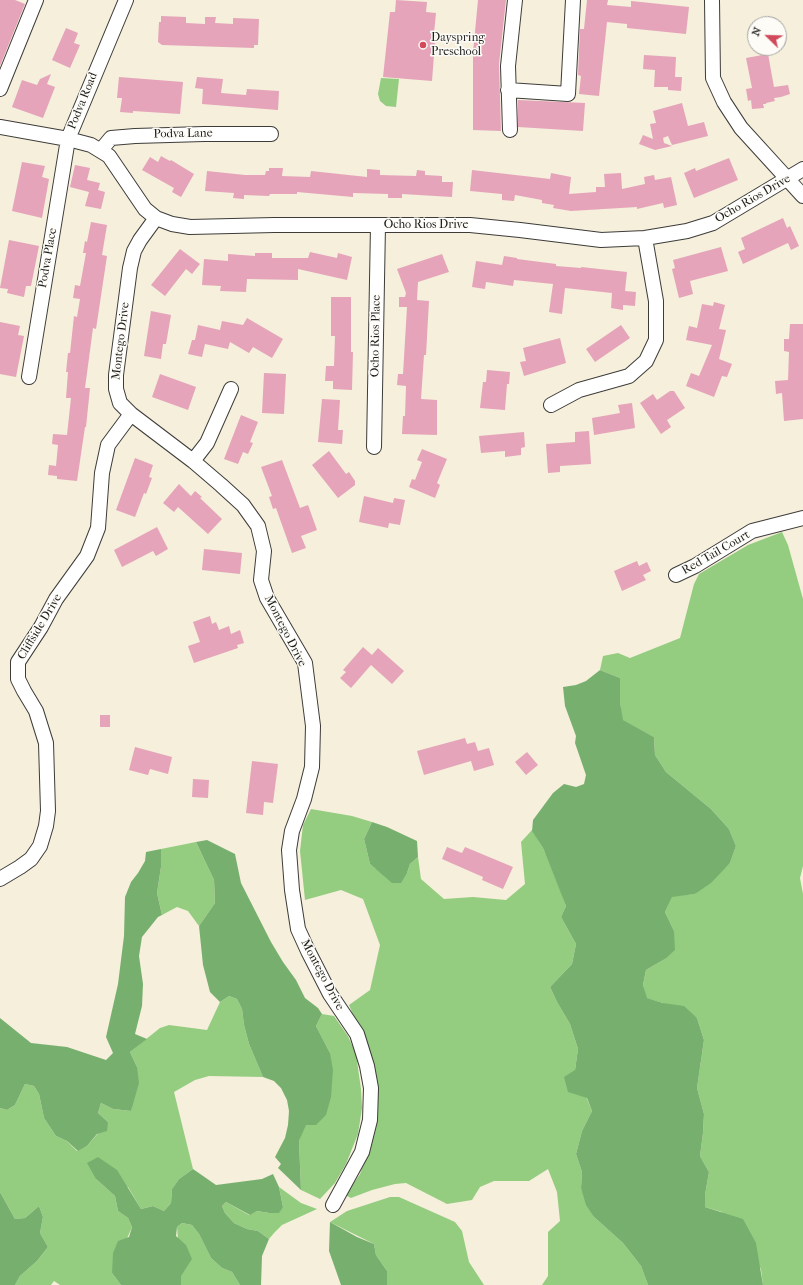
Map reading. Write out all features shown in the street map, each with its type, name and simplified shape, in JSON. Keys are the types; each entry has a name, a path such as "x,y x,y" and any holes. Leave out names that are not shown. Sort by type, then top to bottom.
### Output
{"street":[{"path":"0,89 36,0"},
{"name":"Podva Road","path":"0,127 68,139 126,0"},
{"path":"510,130 508,66 515,0"},
{"path":"508,90 568,94 573,0"},
{"path":"712,0 713,78 724,102 741,128 803,196"},
{"name":"Podva Lane","path":"101,150 111,138 204,134 271,134"},
{"name":"Ocho Rios Drive","path":"68,139 91,145 109,156 145,209 156,218 172,224 190,226 470,225 601,240 645,238 686,231 713,223 803,169"},
{"name":"Podva Place","path":"29,377 68,139"},
{"name":"Montego Drive","path":"156,218 134,251 130,268 116,375 116,389 120,403 131,414 193,461 243,505 258,526 264,551 261,580 267,598 305,663 313,726 312,767 304,799 292,830 289,850 292,890 298,930 330,994 357,1034 371,1088 370,1120 362,1152 333,1205"},
{"name":"Ocho Rios Place","path":"374,447 378,225"},
{"path":"551,405 579,390 629,376 646,361 656,340 656,301 645,238"},
{"path":"193,461 207,443 231,389"},
{"name":"Cliffside Drive","path":"0,879 31,859 40,846 46,826 48,811 46,743 36,711 18,679 18,662 56,599 87,556 98,528 102,473 108,445 131,414"},
{"name":"Red Tail Court","path":"676,575 695,566 752,532 803,518"}],"green space":[{"path":"381,78 399,79 396,107 386,106 380,101 378,94"},
{"path":"782,532 788,545 803,599 803,866 800,878 803,894 803,1285 763,1285 761,1269 722,1212 705,1207 705,1195 709,1172 700,1156 704,1114 697,1088 704,1040 697,1018 663,1003 646,998 643,985 646,970 665,959 674,931 665,912 672,896 695,894 730,863 736,846 729,829 711,809 666,772 655,755 654,737 622,720 620,678 600,670 603,656 618,653 630,658 680,638 694,584 699,574 748,545"},
{"path":"600,670 620,678 620,702 623,720 654,737 655,755 666,772 711,809 729,829 736,846 730,863 711,883 695,894 672,897 665,912 674,931 675,950 665,959 646,970 643,985 647,998 663,1003 684,1006 697,1018 704,1040 697,1088 704,1114 700,1156 709,1172 705,1195 705,1207 743,1219 756,1243 763,1285 648,1285 641,1266 623,1243 594,1217 586,1205 581,1188 582,1172 576,1154 582,1131 592,1111 587,1098 568,1092 564,1077 575,1070 578,1049 570,1024 550,987 572,964 576,944 561,917 566,906 543,848 532,831 533,820 553,793 564,784 576,787 584,784 586,775 575,743 576,736 565,706 563,687 576,685 586,681"},
{"path":"311,809 352,816 372,822 364,839 370,864 376,869 407,873 410,864 418,857 421,879 444,899 473,897 506,900 525,884 521,842 532,830 543,848 561,892 566,906 561,917 576,944 572,964 550,987 570,1024 578,1049 575,1070 592,1111 582,1131 576,1154 582,1172 581,1188 594,1217 623,1243 641,1266 648,1285 542,1285 548,1276 548,1232 560,1221 557,1192 548,1169 529,1181 494,1181 480,1187 472,1200 447,1204 406,1183 395,1184 372,1190 351,1198 347,1196 346,1194 360,1174 376,1126 371,1059 349,1005 370,990 380,945 363,899 341,890 305,900 300,851 303,825"},
{"path":"372,822 387,827 417,841 418,857 410,864 401,883 392,883 370,864 364,839"},
{"path":"207,840 235,854 241,883 271,942 296,980 305,998 318,1008 322,1014 316,1026 330,1053 333,1070 331,1097 326,1115 316,1125 306,1125 299,1141 301,1190 278,1168 281,1164 275,1157 285,1138 288,1125 289,1111 287,1100 281,1088 274,1081 263,1077 249,1044 242,1009 237,999 229,996 220,1002 210,992 203,965 199,926 215,903 214,880 196,842"},
{"path":"196,842 214,880 215,903 199,926 188,911 177,907 162,915 157,893 161,867 161,849"},
{"path":"161,849 161,867 157,893 162,915 158,917 142,937 139,956 143,984 142,1006 135,1034 147,1039 130,1052 137,1067 139,1083 131,1111 113,1109 101,1103 98,1113 108,1122 107,1131 97,1134 87,1146 78,1151 67,1141 56,1136 44,1118 39,1094 34,1086 25,1084 15,1105 7,1110 0,1108 0,1018 31,1043 67,1047 106,1060 113,1053 106,1037 118,984 124,936 125,897 131,882 145,861 146,852"},
{"path":"229,996 237,999 242,1009 249,1044 263,1077 209,1076 195,1080 174,1092 193,1169 179,1179 172,1189 171,1203 164,1211 153,1206 141,1209 128,1187 96,1179 115,1196 118,1211 128,1218 132,1227 112,1273 121,1285 60,1285 54,1281 51,1285 15,1285 20,1276 37,1261 48,1247 40,1233 43,1217 39,1206 25,1218 15,1219 0,1192 0,1108 7,1110 15,1105 25,1084 34,1086 39,1094 44,1118 56,1136 67,1141 77,1151 87,1146 108,1122 98,1113 101,1103 113,1109 131,1111 137,1067 130,1052 160,1028 169,1025 207,1030 220,1002"},
{"path":"322,1014 334,1016 348,1036 356,1054 362,1108 358,1134 346,1164 335,1183 320,1199 301,1190 299,1141 330,1053 316,1026"},
{"path":"98,1157 117,1170 141,1209 153,1206 164,1211 171,1203 172,1189 179,1179 193,1169 216,1185 262,1179 273,1174 279,1187 283,1207 279,1213 257,1211 250,1215 226,1202 222,1206 225,1213 234,1223 247,1229 258,1231 269,1239 262,1256 261,1285 240,1285 232,1272 222,1268 211,1258 199,1234 192,1225 182,1223 177,1227 176,1236 186,1245 192,1259 181,1276 181,1285 121,1285 112,1273 113,1253 118,1241 129,1237 132,1227 128,1218 118,1211 115,1196 96,1179 87,1163"},
{"path":"279,1187 301,1203 317,1209 282,1225 269,1239 258,1231 247,1229 234,1223 225,1213 222,1206 226,1202 249,1215 257,1211 269,1213 283,1207"},
{"path":"0,1192 15,1219 25,1218 39,1206 43,1217 40,1233 48,1247 37,1261 20,1276 15,1285 0,1285"},
{"path":"390,1197 399,1197 455,1222 462,1231 469,1262 484,1285 387,1285 387,1271 376,1255 374,1244 330,1222 347,1211"},
{"path":"330,1222 357,1237 374,1244 376,1255 387,1271 387,1285 341,1285 329,1251"},
{"path":"182,1223 192,1225 199,1234 211,1258 222,1268 232,1272 240,1285 181,1285 177,1227"}],"building":[{"path":"0,0 15,0 25,4 0,66"},
{"path":"396,0 427,2 426,12 436,13 433,43 435,43 437,50 434,55 432,81 383,77 390,12 395,12"},
{"path":"478,0 506,0 499,64 501,131 473,130 473,53"},
{"path":"587,0 608,0 607,5 631,7 631,1 689,7 686,34 627,28 627,24 607,22 599,96 579,94 581,76 578,75 580,29 584,29"},
{"path":"161,16 186,17 186,23 205,24 205,17 216,17 215,23 233,24 233,18 259,19 258,45 254,45 254,48 162,45 158,42 159,22 161,22"},
{"path":"66,28 78,33 74,43 80,45 70,68 52,60"},
{"path":"644,55 676,57 675,77 682,77 681,91 668,90 668,87 654,87 655,70 643,69"},
{"path":"768,56 774,87 788,85 790,94 774,98 775,101 763,104 764,108 752,109 751,100 748,101 746,89 752,88 746,58"},
{"path":"51,74 47,84 55,87 43,118 12,107 22,80 37,85 40,79"},
{"path":"119,77 183,82 180,114 133,111 133,113 120,112 122,98 117,98"},
{"path":"197,77 223,79 221,93 246,95 247,89 279,91 278,110 202,104 203,89 195,88"},
{"path":"518,100 585,103 583,131 518,127"},
{"path":"682,103 688,126 704,122 708,136 672,145 668,136 663,138 664,143 672,146 655,150 639,144 643,135 653,139 650,124 656,123 653,111"},
{"path":"161,156 170,161 171,160 194,174 181,197 172,192 174,188 142,170 150,157 158,162"},
{"path":"729,158 738,180 694,198 684,173 695,168 696,171"},
{"path":"22,162 45,166 42,177 49,179 42,218 12,211"},
{"path":"75,165 90,168 87,180 100,183 98,190 105,192 101,209 85,206 89,192 70,187"},
{"path":"269,168 283,168 282,176 310,177 311,171 367,177 367,169 380,170 380,175 416,176 417,170 425,171 425,175 442,176 442,182 453,182 452,197 402,194 402,198 388,198 388,194 353,193 353,197 297,192 297,194 270,194 269,196 244,195 244,199 233,198 234,193 205,191 207,171 245,175 265,175 266,171 269,171"},
{"path":"472,170 550,179 551,173 571,177 569,194 596,192 596,187 605,187 604,174 621,173 622,189 645,184 644,177 654,175 655,180 671,177 677,205 664,208 663,203 637,209 637,207 571,211 553,208 554,205 542,203 542,200 515,195 514,201 502,200 502,194 470,191"},
{"path":"783,218 787,228 790,226 799,246 791,250 788,243 743,264 738,252 745,249 741,238"},
{"path":"91,222 107,225 102,255 107,256 96,329 93,328 85,388 90,388 86,427 77,481 57,479 57,476 48,475 49,465 56,466 58,445 52,444 53,434 67,435 71,398 66,398 68,372 66,372 68,353 70,353 74,316 77,317 80,299 73,298 75,285 80,286 86,253 83,253 85,241 87,242"},
{"path":"9,240 39,246 31,286 26,286 24,297 7,293 8,289 0,288"},
{"path":"721,247 728,271 690,281 693,294 679,298 672,269 675,268 673,260"},
{"path":"180,249 200,264 192,274 186,269 165,296 151,285"},
{"path":"310,252 337,258 338,253 352,257 347,280 298,269 298,280 247,279 246,292 220,291 221,286 202,285 204,259 228,261 228,254 255,256 255,253 272,253 272,258 308,258"},
{"path":"442,254 449,272 418,282 417,300 429,301 426,355 424,355 421,399 437,400 437,435 402,434 403,416 405,416 406,386 397,385 398,374 403,374 407,307 399,307 399,297 405,297 406,293 397,269"},
{"path":"504,256 556,264 556,266 627,272 625,291 636,292 635,306 623,305 623,310 611,308 612,293 565,288 562,314 549,312 553,284 514,280 513,286 486,282 485,289 472,287 476,261 502,265"},
{"path":"331,297 351,297 351,352 353,352 352,390 333,389 333,381 325,381 326,366 334,366 335,336 331,336"},
{"path":"714,302 725,305 719,329 726,330 719,359 732,364 727,377 722,376 714,397 686,386 691,373 699,376 712,345 686,340 689,326 697,328 702,304 713,306"},
{"path":"151,311 171,315 166,344 163,344 161,359 144,356"},
{"path":"247,318 283,339 272,358 253,347 249,353 230,342 228,349 205,344 202,357 188,354 192,340 195,340 198,325 220,330 222,321 243,325"},
{"path":"0,322 20,326 18,335 24,336 16,377 0,374"},
{"path":"790,324 803,324 803,419 784,421 782,393 776,394 775,381 788,380 789,352 784,351 784,339 789,339"},
{"path":"621,325 630,338 595,362 586,349"},
{"path":"560,338 566,363 524,376 520,362 526,361 523,348"},
{"path":"487,370 510,372 509,384 507,384 505,410 480,408 483,382 486,382"},
{"path":"264,373 286,374 284,414 262,413"},
{"path":"160,374 196,387 188,410 152,397"},
{"path":"670,391 674,391 685,408 667,420 671,427 661,434 640,403 653,394 657,400"},
{"path":"322,399 340,400 338,430 343,430 342,444 318,442"},
{"path":"632,403 635,428 594,435 592,418 620,413 618,405"},
{"path":"241,415 258,422 250,442 253,443 248,454 243,452 238,464 224,459"},
{"path":"589,431 591,464 560,466 560,472 548,473 546,444 575,442 575,432"},
{"path":"524,432 525,447 521,448 521,455 505,457 505,451 481,453 479,436"},
{"path":"422,449 447,459 437,483 440,485 435,498 409,487 412,479 415,480 422,462 417,460"},
{"path":"329,451 346,474 349,472 355,481 355,485 338,498 312,465"},
{"path":"135,458 153,465 149,477 152,478 146,494 144,493 135,517 116,510"},
{"path":"282,460 300,508 308,505 317,530 301,536 306,548 292,553 276,508 273,509 269,497 272,496 261,467"},
{"path":"179,484 191,496 195,491 202,497 200,498 222,519 208,534 178,507 174,512 163,503"},
{"path":"364,496 393,503 394,498 405,500 400,525 389,523 388,528 359,522"},
{"path":"157,527 168,549 156,556 153,551 122,567 114,550"},
{"path":"204,549 242,553 240,574 202,570"},
{"path":"637,561 639,566 647,562 651,571 643,575 646,580 622,591 614,571"},
{"path":"210,616 212,624 216,622 219,630 229,626 231,634 240,630 244,643 237,645 238,648 194,663 188,646 200,642 193,622"},
{"path":"363,647 372,655 378,648 404,671 392,684 371,665 351,688 340,678 346,672 343,670"},
{"path":"100,715 110,715 110,727 100,727"},
{"path":"465,738 467,744 475,742 478,751 489,748 494,765 474,771 471,761 424,775 417,751"},
{"path":"135,747 172,757 168,774 150,769 148,775 129,770"},
{"path":"527,752 538,765 526,775 515,762"},
{"path":"252,761 278,764 273,803 264,802 263,815 246,813"},
{"path":"193,779 209,780 208,798 192,797"},
{"path":"447,847 462,853 465,847 513,867 503,889 482,880 483,877 442,859"}],"place":[{"name":"Dayspring Preschool","path":"423,45"}]}
